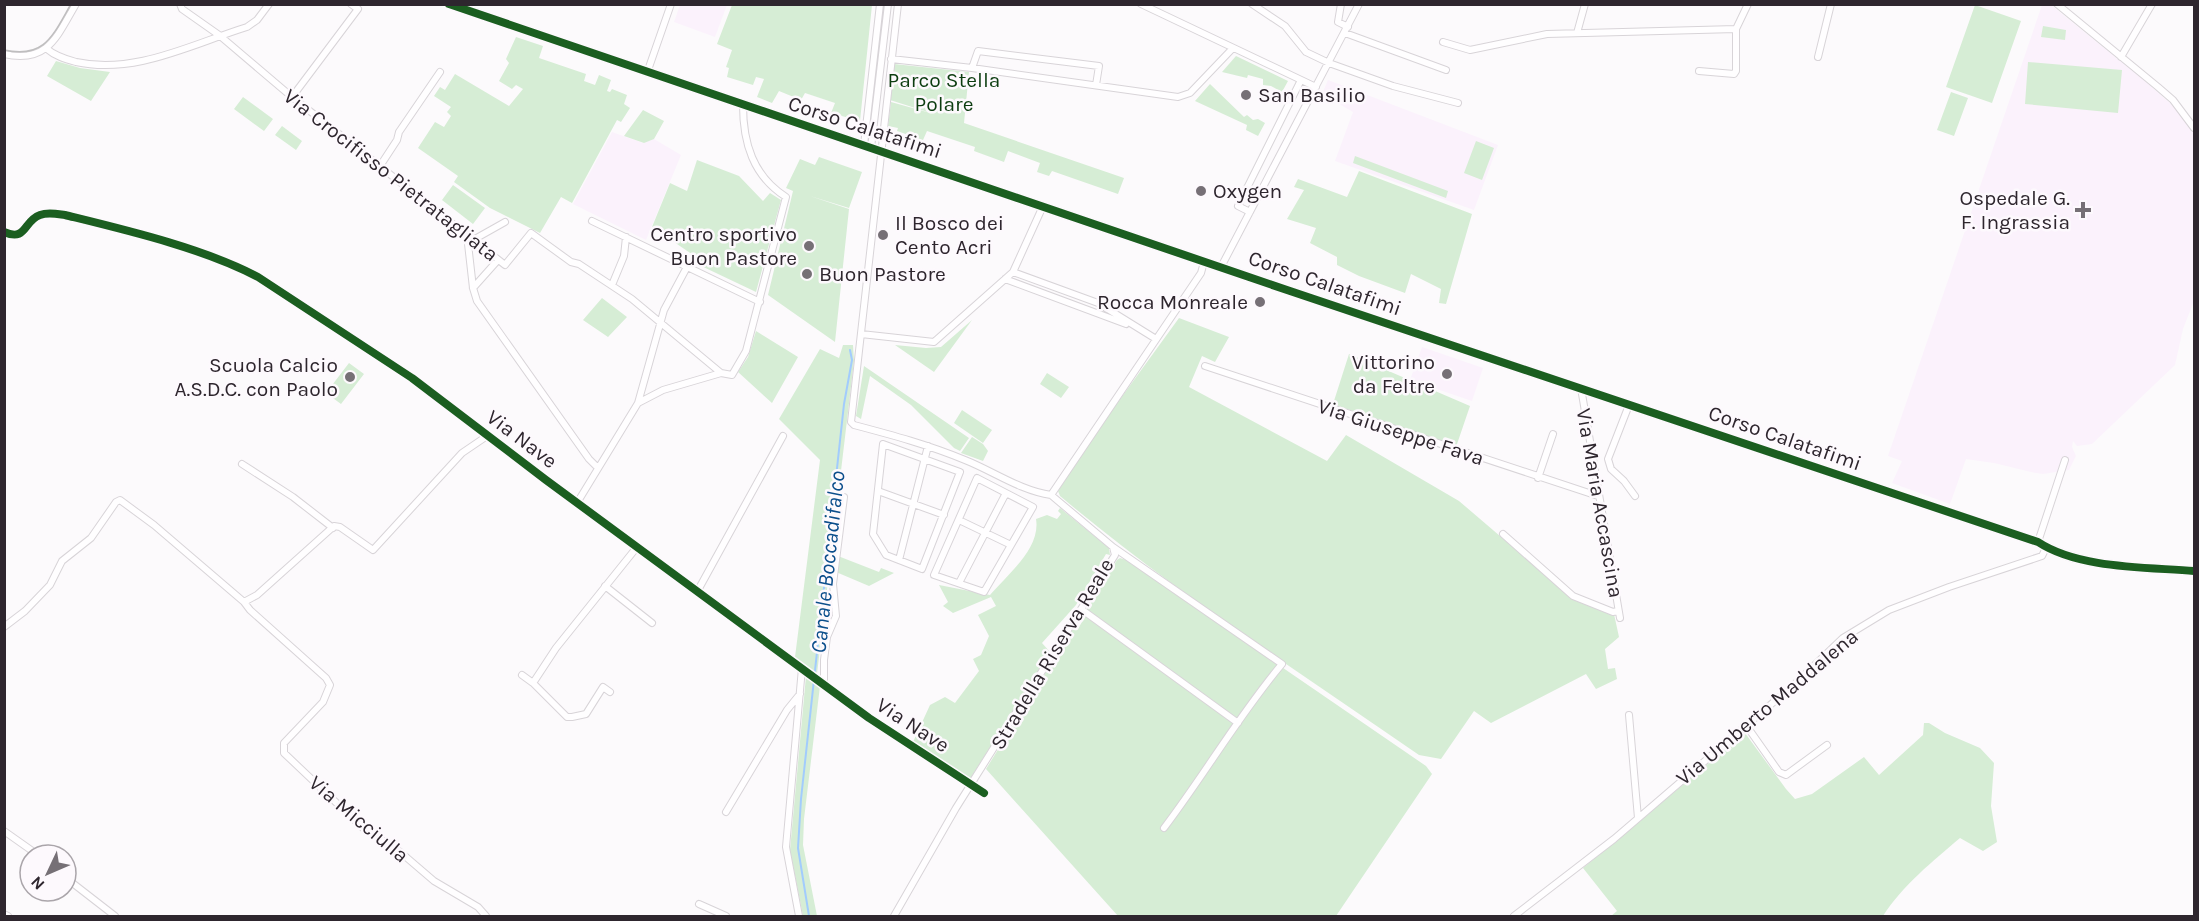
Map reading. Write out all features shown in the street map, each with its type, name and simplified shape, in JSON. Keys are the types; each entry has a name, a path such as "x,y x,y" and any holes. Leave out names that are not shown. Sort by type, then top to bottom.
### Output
{"main road":[{"name":"Corso Calatafimi","path":"449,4 1204,262 2038,542 2046,548 2097,563 2194,571"}],"street":[{"path":"4,54 29,56 47,49 76,4"},
{"name":"Via Crocifisso Pietratagliata","path":"180,4 182,9 219,35 292,97 505,265 531,233 571,262 579,264 612,285 721,373"},
{"path":"47,49 69,60 101,66 147,60 247,27 257,20 269,4"},
{"path":"292,97 358,9 351,4"},
{"path":"647,73 671,4"},
{"path":"868,146 879,4"},
{"path":"868,146 888,4"},
{"path":"898,4 852,418 854,425 928,446 1038,494 1051,495 1201,273 1204,262"},
{"path":"1141,4 1316,87"},
{"path":"1252,4 1285,26 1306,52 1329,63 1393,86 1458,103"},
{"path":"1341,4 1338,22 1346,30 1446,70"},
{"path":"1221,267 1359,4"},
{"path":"1577,33 1585,4"},
{"path":"1699,71 1734,74 1737,71 1736,29 1748,4"},
{"path":"1818,57 1831,4"},
{"path":"2057,4 2173,100 2194,128"},
{"path":"2121,57 2152,4"},
{"path":"1443,42 1470,50 1547,34 1736,29"},
{"path":"891,59 972,68 1178,98 1190,93 1233,48"},
{"path":"972,68 978,51 1099,66 1096,85"},
{"path":"380,166 398,140 399,132 440,72"},
{"path":"1250,212 1238,206 1301,80"},
{"path":"638,403 663,390 721,373 732,375 746,351 786,197 766,182 753,159 743,128 743,105"},
{"path":"1267,148 1280,155"},
{"path":"861,334 934,342 1013,272 1043,206"},
{"name":"Via Nave","path":"4,232 16,236 40,215 50,213 65,215 188,249 243,269 266,281 412,378 868,718 984,793"},
{"path":"592,221 760,302"},
{"path":"473,240 506,222"},
{"path":"467,235 473,288 484,310 589,459 597,467"},
{"path":"612,285 624,256 626,237"},
{"path":"473,288 498,260"},
{"path":"577,503 638,403 664,310 687,267"},
{"path":"1013,272 1098,303 1156,339"},
{"path":"1005,279 1137,328"},
{"name":"Via Giuseppe Fava","path":"1205,366 1598,496"},
{"name":"Via Maria Accascina","path":"1503,534 1573,596 1619,615 1581,388"},
{"path":"1629,405 1608,459 1611,469 1635,496"},
{"path":"1538,478 1553,434"},
{"path":"244,602 257,595 333,528 340,527 373,550 462,453 488,436"},
{"path":"697,592 783,436"},
{"path":"884,444 924,459 960,472 922,569 886,555 873,534 884,444"},
{"path":"899,560 928,446"},
{"path":"2038,542 2065,460"},
{"path":"242,464 293,497 333,528"},
{"path":"977,478 1033,507 984,592 934,575 959,520 977,478"},
{"path":"959,584 985,533 1016,483"},
{"path":"878,491 944,514"},
{"name":"Stradella Riserva Reale","path":"894,916 926,868 971,785 1115,555 1113,547 1051,495"},
{"path":"823,684 827,637 836,616 832,585 844,497"},
{"name":"Via Micciulla","path":"4,627 25,611 44,591 55,577 56,570 62,561 91,538 116,502 120,500 154,525 244,602 326,678 330,685 323,702 284,743 284,753 363,828 399,851 434,881 478,907 486,916"},
{"path":"959,520 1011,545"},
{"path":"1113,547 1282,664 1255,696 1164,828"},
{"path":"533,683 556,648 637,548"},
{"name":"Via Umberto Maddalena","path":"1514,916 1638,818 1797,682 1843,638 1889,610 2042,556 2046,548"},
{"path":"605,586 652,623"},
{"path":"1081,609 1238,723"},
{"path":"799,916 786,847 802,668"},
{"path":"522,675 567,717 586,714 603,687 610,692"},
{"path":"726,812 788,710 801,694"},
{"path":"1629,715 1638,818"},
{"path":"1746,725 1779,772 1786,775 1827,745"},
{"path":"4,831 21,843"},
{"path":"78,888 114,916"},
{"path":"699,904 726,916"}],"shaded area":[{"path":"680,5 727,5 715,37 674,22"},
{"name":"Ospedale G. F. Ingrassia","path":"2042,5 2051,5 2146,82 2172,105 2194,131 2194,301 2183,329 2175,365 2092,444 2077,446 2073,441 2072,447 2076,456 2069,470 2043,474 1966,459 1950,504 1892,483 1902,461 1888,456"},
{"path":"1328,80 1498,145 1474,210 1335,161 1353,112 1322,94"},
{"path":"612,132 643,143 654,139 681,155 646,240 573,204"},
{"name":"Vittorino da Feltre","path":"1422,347 1483,368 1472,401 1410,380"}],"green space":[{"path":"732,5 872,5 860,121 831,113 835,103 805,93 801,100 779,91 772,103 757,97 764,79 756,77 753,85 727,77 729,68 726,67 732,50 717,44"},
{"path":"1975,5 2021,21 1992,103 1946,87"},
{"path":"2043,26 2066,30 2065,40 2041,37"},
{"path":"516,37 543,46 539,58 586,74 584,81 595,85 599,75 611,80 607,91 610,92 612,89 627,95 624,104 630,108 621,122 617,120 572,203 561,197 540,233 490,208 454,182 458,176 418,148 435,122 444,127 451,116 447,112 451,107 434,96 440,87 445,90 455,74 509,106 523,89 516,85 512,89 499,81 509,63 506,59"},
{"path":"1236,56 1288,81 1282,92 1271,86 1263,85 1263,79 1222,72"},
{"path":"56,61 80,68 110,72 91,101 47,76"},
{"path":"2028,62 2122,70 2118,113 2025,104"},
{"name":"Parco Stella Polare","path":"894,64 969,72 964,123 1124,178 1118,194 1052,171 1049,176 1037,172 1040,163 1008,151 1004,162 974,151 975,147 927,131 923,140 897,131 898,128 888,126 891,102 934,114 890,100"},
{"path":"1210,84 1244,117 1247,115 1253,120 1258,119 1265,123 1258,136 1246,130 1247,125 1195,101"},
{"path":"1951,92 1968,98 1954,136 1937,130"},
{"path":"243,97 273,119 264,131 234,109"},
{"path":"643,110 664,121 654,139 644,143 624,136"},
{"path":"282,126 302,141 296,150 275,135"},
{"path":"1476,141 1494,148 1482,180 1464,173"},
{"path":"1355,156 1448,191 1446,198 1353,163"},
{"name":"Buon Pastore","path":"819,157 862,172 849,208 810,196 849,209 835,342 768,295 793,191 786,188 800,159 815,165"},
{"path":"697,160 739,176 763,201 770,193 781,200 756,292 697,264 699,259 652,227 670,183 687,191"},
{"path":"1359,171 1472,214 1446,304 1439,303 1441,289 1411,274 1405,293 1337,265 1337,257 1310,243 1316,228 1287,219 1304,190 1294,187 1298,179 1347,197"},
{"path":"453,185 485,208 473,224 442,200"},
{"path":"602,298 627,317 608,337 583,320"},
{"path":"1179,318 1229,337 1215,362 1202,356 1189,387 1327,461 1346,435 1459,501 1575,600 1614,614 1619,637 1605,649 1608,669 1615,668 1617,679 1596,689 1586,674 1491,723 1474,711 1441,759 1419,755 1191,598 1060,496 1058,491 1102,424"},
{"path":"972,320 934,372 895,345 941,347"},
{"path":"756,331 798,357 772,403 738,372 748,357"},
{"path":"843,345 853,345 854,361 817,674 795,657 820,460 779,419 820,349 839,358"},
{"path":"1349,354 1470,406 1456,447 1333,404"},
{"path":"349,363 364,374 341,404 326,393"},
{"path":"864,366 969,438 960,451 954,448 911,405 870,376 861,419 856,416"},
{"path":"1047,373 1069,387 1061,398 1040,384"},
{"path":"962,410 992,430 983,443 954,423"},
{"path":"972,437 983,444 988,451 983,461 961,453"},
{"path":"1060,508 1109,548 1110,555 1106,554 1076,605 1042,643 1050,652 970,779 913,742 930,705 945,697 955,703 979,671 973,659 981,655 989,636 978,615 996,606 991,597 953,613 943,606 948,602 939,585 990,595 1022,560 1033,540 1036,519 1047,515 1057,519 1061,514 1058,511"},
{"path":"838,556 879,572 881,568 894,573 869,586 836,572"},
{"path":"1120,558 1426,766 1432,774 1336,916 1118,916 986,769 1075,625 1079,627 1088,612 1086,610"},
{"path":"806,676 820,686 803,845 817,916 803,916 790,850"},
{"path":"1924,723 1929,723 1945,733 1980,748 1994,763 1991,806 1997,842 1983,851 1960,838 1909,884 1883,916 1611,916 1617,911 1583,868 1745,733 1795,799 1812,794 1864,757 1879,775 1923,735"}],"waterway":[{"name":"Canale Boccadifalco","path":"809,916 798,848 801,799 844,404 852,360 850,350"}],"tram line":[{"path":"4,50 18,52 38,48 53,35 71,4"}],"cycle path":[{"path":"449,4 1290,291 2038,542 2073,557 2114,565 2194,571"},
{"path":"4,232 21,233 30,222 43,214 65,215 189,249 258,277 412,378 546,480 869,718 984,793"}],"place":[{"name":"San Basilio","path":"1246,95"},
{"name":"Oxygen","path":"1201,191"},
{"name":"Ospedale G. F. Ingrassia","path":"2083,210"},
{"name":"Il Bosco dei Cento Acri","path":"883,235"},
{"name":"Centro sportivo Buon Pastore","path":"809,246"},
{"name":"Buon Pastore","path":"807,274"},
{"name":"Rocca Monreale","path":"1260,302"},
{"name":"Vittorino da Feltre","path":"1447,374"},
{"name":"Scuola Calcio A.S.D.C. con Paolo","path":"350,377"}]}
